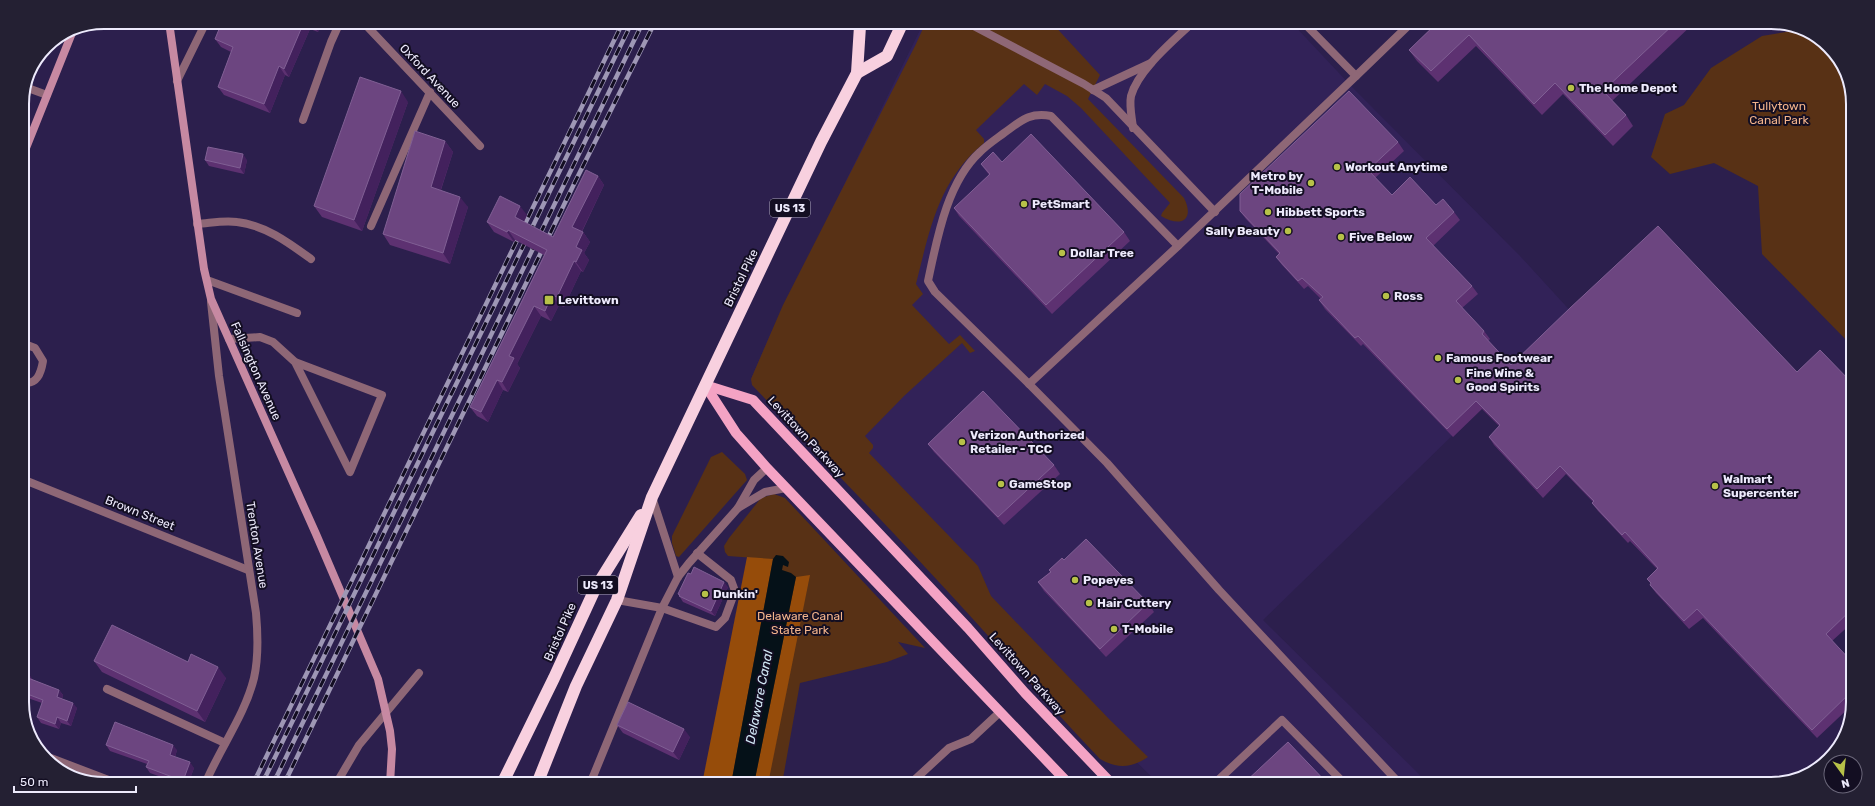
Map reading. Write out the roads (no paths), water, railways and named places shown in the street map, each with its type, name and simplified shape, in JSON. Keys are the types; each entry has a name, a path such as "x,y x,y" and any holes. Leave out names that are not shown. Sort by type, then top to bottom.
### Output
{"highway":[{"name":"Bristol Pike","path":"505,777 554,678 595,589 652,497 821,142 857,73 858,29"},
{"path":"857,73 887,56 900,29"},
{"name":"Bristol Pike","path":"540,777 576,686 617,600 652,497"}],"main road":[{"name":"Fallsington Avenue","path":"170,29 206,280 211,299 316,534 378,679 390,731 392,749 390,777"},
{"path":"29,140 70,37"},
{"path":"706,385 736,432 767,468 1062,777"},
{"name":"Levittown Parkway","path":"706,385 753,400 968,628 1025,693 1105,777"}],"street":[{"path":"177,81 203,29"},
{"path":"303,120 337,29"},
{"name":"Oxford Avenue","path":"370,29 480,146"},
{"path":"979,29 1106,98 1133,128 1215,212"},
{"path":"1133,128 1131,97 1136,86 1152,63 1185,29"},
{"path":"1310,29 1356,76"},
{"path":"1030,384 1215,212 1405,29"},
{"path":"1093,90 1152,63"},
{"path":"31,89 47,95"},
{"path":"371,226 430,92"},
{"path":"1178,246 1051,116 1037,114 1024,118 979,152 965,170 953,192 937,235 928,281 935,292 1030,384 1112,468 1210,580 1393,777"},
{"path":"198,224 237,222 251,224 286,241 311,259"},
{"path":"206,280 297,313"},
{"name":"Trenton Avenue","path":"208,777 247,697 254,678 258,658 256,613 248,570 219,376 211,299"},
{"path":"229,339 260,337 273,342 295,362 382,396 350,472 295,362"},
{"path":"29,346 35,348 43,361 41,374 35,381 29,382"},
{"path":"593,777 662,608 678,577 697,553 738,508 754,480 767,468"},
{"name":"Brown Street","path":"29,482 248,570"},
{"path":"738,508 765,492 786,488"},
{"path":"652,497 678,577"},
{"path":"617,600 662,608 716,627 725,618 735,592 731,580 697,553"},
{"path":"340,777 359,745 419,673"},
{"path":"107,689 225,743"},
{"path":"918,777 949,748 971,739 1000,712"},
{"path":"1221,777 1282,720 1338,777"},
{"path":"57,760 101,777"}],"water":[{"name":"Delaware Canal","path":"776,555 783,556 789,562 788,567 783,565 782,570 791,573 796,577 755,777 732,777 773,559"}],"railway":[{"path":"256,777 620,29"},
{"path":"265,777 629,29"},
{"path":"276,777 640,29"},
{"path":"287,777 575,182 652,29"}],"place":[{"name":"The Home Depot","path":"1571,88"},
{"name":"Workout Anytime","path":"1337,167"},
{"name":"Metro by T-Mobile","path":"1311,183"},
{"name":"PetSmart","path":"1024,204"},
{"name":"Hibbett Sports","path":"1268,212"},
{"name":"Sally Beauty","path":"1288,231"},
{"name":"Five Below","path":"1341,237"},
{"name":"Dollar Tree","path":"1062,253"},
{"name":"Ross","path":"1386,296"},
{"name":"Levittown","path":"549,300"},
{"name":"Famous Footwear","path":"1438,358"},
{"name":"Fine Wine & Good Spirits","path":"1458,380"},
{"name":"Verizon Authorized Retailer - TCC","path":"962,442"},
{"name":"GameStop","path":"1001,484"},
{"name":"Walmart Supercenter","path":"1715,486"},
{"name":"Popeyes","path":"1075,580"},
{"name":"Dunkin'","path":"705,594"},
{"name":"Hair Cuttery","path":"1089,603"},
{"name":"T-Mobile","path":"1114,629"}],"park label":[{"name":"Tullytown Canal Park","path":"1779,113"},
{"name":"Delaware Canal State Park","path":"800,623"}]}
